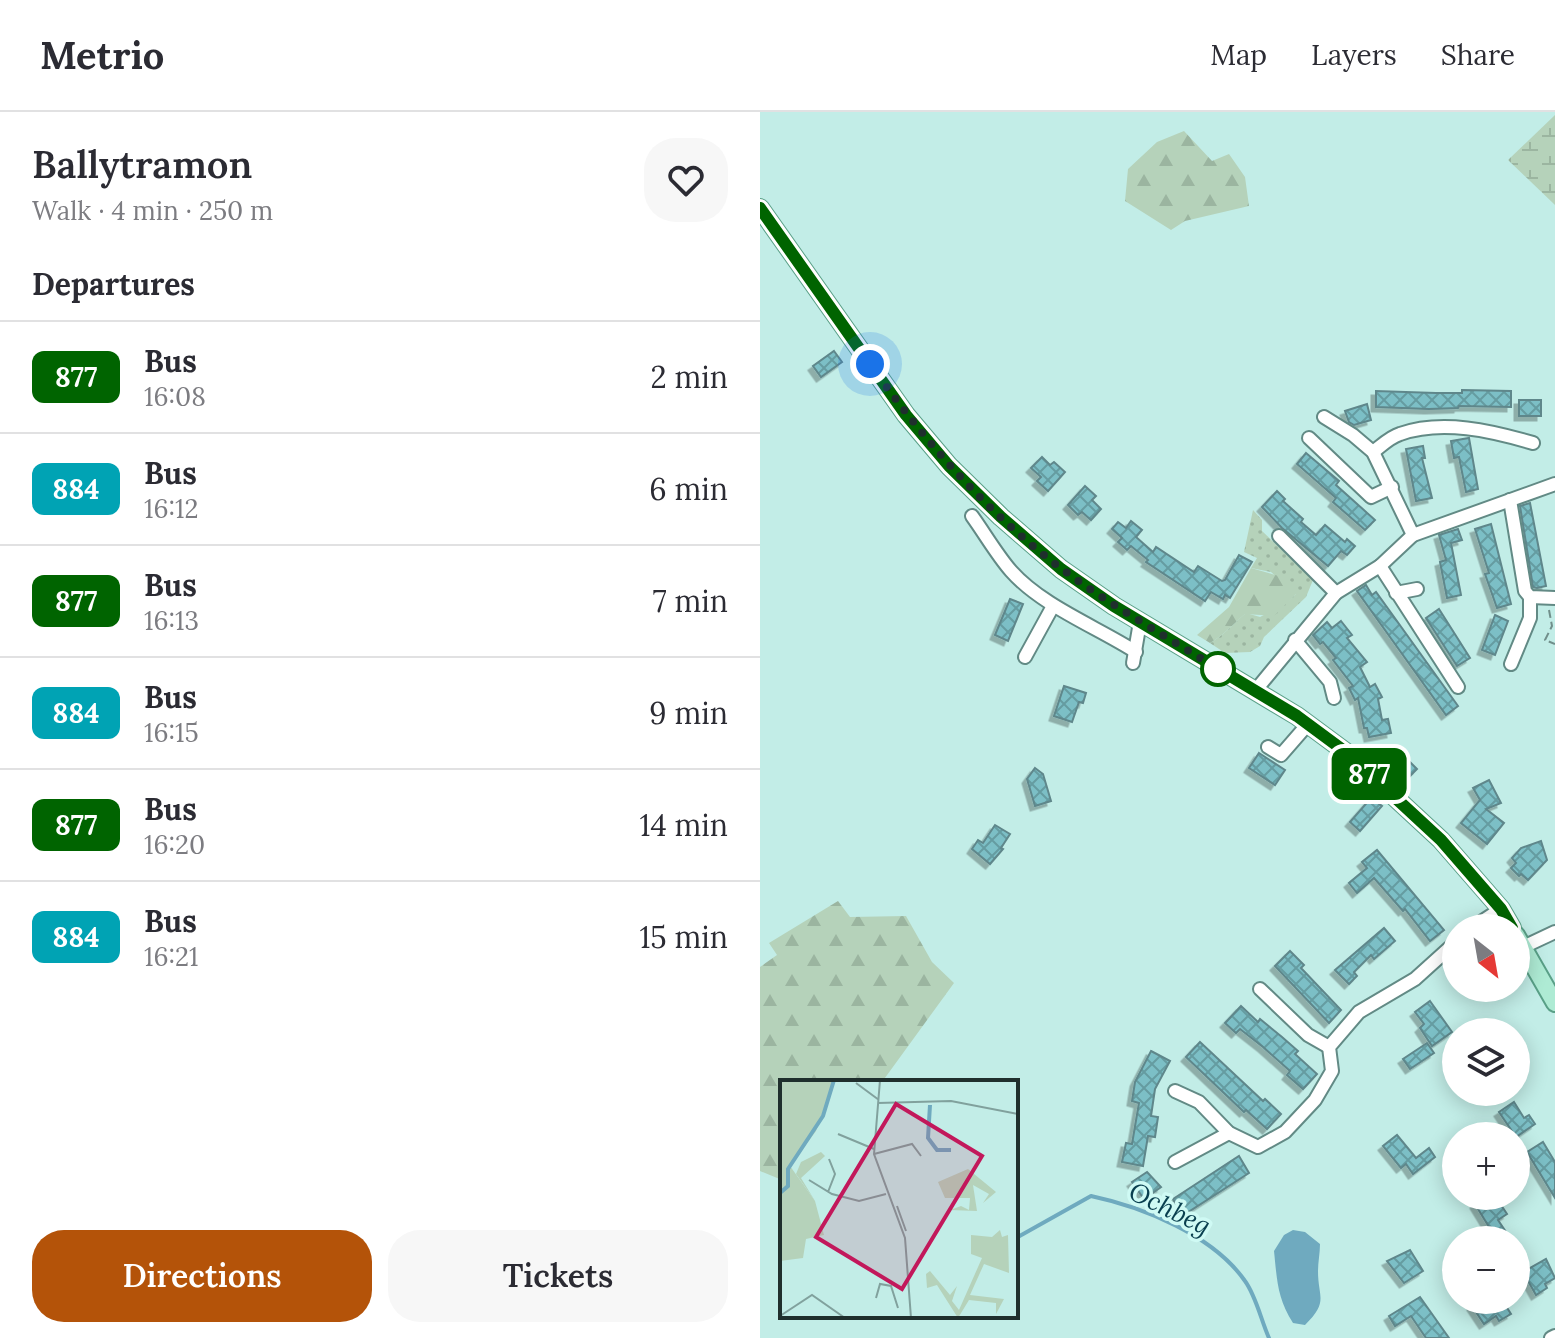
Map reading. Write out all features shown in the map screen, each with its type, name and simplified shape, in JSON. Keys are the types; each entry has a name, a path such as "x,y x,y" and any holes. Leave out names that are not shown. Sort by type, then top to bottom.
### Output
{"main road":[{"path":"760,208 906,415 949,466 1001,517 1061,569 1140,622 1308,724 1347,753 1441,840 1504,914"},
{"path":"1530,959 1555,1003"}],"street":[{"path":"1324,417 1373,452 1413,535"},
{"path":"1373,452 1397,434 1429,428 1500,433 1533,443"},
{"path":"1309,438 1371,497 1392,487"},
{"path":"1255,691 1336,593 1380,566 1413,535 1555,484"},
{"path":"1510,500 1525,591 1530,597 1530,618 1511,664"},
{"path":"972,516 1012,573 1053,606 1100,629 1135,658 1140,622"},
{"path":"1279,536 1336,593"},
{"path":"1380,566 1458,687"},
{"path":"1396,593 1417,589"},
{"path":"1530,597 1551,598"},
{"path":"1025,657 1053,606"},
{"path":"1295,640 1330,682 1334,698"},
{"path":"1268,747 1281,755 1308,724"},
{"path":"1493,914 1501,909"},
{"path":"1530,938 1555,932"},
{"path":"1175,1091 1199,1102 1229,1133 1258,1147 1285,1132 1315,1100 1332,1071 1329,1047 1359,1012 1415,979 1442,955"},
{"path":"1260,989 1308,1035 1329,1047"},
{"path":"1175,1162 1229,1133"}],"path":[{"path":"1551,598 1552,626 1545,640 1555,644"}],"green space":[{"path":"1555,115 1555,205 1508,160"},
{"path":"1184,131 1212,161 1229,154 1245,177 1249,206 1185,221 1171,230 1125,201 1128,169 1157,142"},
{"path":"1253,510 1262,520 1262,531 1313,580 1306,597 1264,637 1260,646 1250,652 1225,653 1210,643 1246,613 1260,617 1285,604 1296,594 1271,572 1251,568 1257,558 1244,552"},
{"path":"1251,568 1286,578 1297,586 1296,594 1274,616 1245,614 1210,643 1197,635 1229,607"},
{"path":"838,901 850,917 906,916 932,962 954,983 883,1080 780,1080 780,1179 760,1171 760,967 777,955 769,943"}],"water":[{"path":"1293,1230 1305,1232 1320,1244 1320,1304 1305,1325 1293,1323 1277,1279 1274,1251 1284,1235"}],"building":[{"path":"834,351 842,362 821,377 813,366"},
{"path":"1462,390 1511,391 1511,407 1376,407 1376,391 1462,393"},
{"path":"1519,400 1541,400 1541,416 1519,416"},
{"path":"1367,404 1371,420 1354,425 1349,422 1345,411"},
{"path":"1469,438 1478,489 1466,492 1459,457 1454,458 1451,441"},
{"path":"1423,446 1425,458 1422,458 1432,498 1416,501 1406,449"},
{"path":"1306,453 1339,481 1336,485 1375,520 1365,530 1333,502 1336,498 1297,464"},
{"path":"1042,457 1065,472 1048,491 1037,481 1041,477 1031,468"},
{"path":"1085,486 1096,496 1092,500 1101,509 1091,520 1082,512 1078,515 1068,505"},
{"path":"1277,491 1285,499 1283,501 1303,519 1301,522 1316,535 1325,525 1345,542 1347,539 1355,546 1347,555 1341,551 1328,566 1262,507"},
{"path":"1530,503 1546,586 1537,588 1533,587 1520,506"},
{"path":"1131,521 1142,530 1136,537 1153,552 1156,547 1194,572 1198,566 1222,581 1239,555 1252,562 1230,598 1225,595 1223,599 1211,592 1205,601 1146,562 1148,560 1131,546 1127,550 1118,542 1122,538 1112,529 1118,522 1126,528"},
{"path":"1491,524 1511,604 1497,608 1485,574 1489,573 1475,529"},
{"path":"1458,529 1462,540 1451,543 1461,595 1447,598 1440,562 1446,560 1439,535"},
{"path":"1366,585 1372,595 1376,592 1458,706 1446,715 1357,591"},
{"path":"1010,599 1023,604 1008,641 995,635"},
{"path":"1439,609 1470,658 1457,666 1426,618"},
{"path":"1495,615 1508,621 1495,655 1482,650"},
{"path":"1341,621 1352,635 1347,638 1367,662 1360,667 1370,687 1375,684 1382,697 1378,699 1382,720 1388,719 1391,733 1369,737 1358,698 1355,700 1349,688 1353,686 1333,660 1336,658 1313,635 1327,622 1332,628"},
{"path":"1064,686 1086,693 1072,722 1054,716"},
{"path":"1400,752 1417,769 1405,781 1389,764"},
{"path":"1259,753 1285,770 1275,785 1249,768"},
{"path":"1035,768 1043,774 1051,801 1035,806 1027,779"},
{"path":"1489,780 1501,803 1486,809 1504,823 1487,844 1461,823 1480,800 1473,788"},
{"path":"1371,798 1382,806 1360,831 1350,822"},
{"path":"995,825 1010,834 1003,849 990,864 972,849 978,840 983,843"},
{"path":"1541,841 1547,860 1528,880 1521,874 1519,876 1511,868 1516,863 1512,858 1521,848"},
{"path":"1377,850 1442,928 1442,932 1430,941 1405,909 1403,911 1374,878 1357,893 1349,883 1367,868 1362,862"},
{"path":"1384,928 1395,941 1374,959 1371,955 1354,972 1357,976 1349,984 1335,970"},
{"path":"1290,951 1304,965 1301,968 1341,1010 1329,1023 1275,966"},
{"path":"1430,1001 1442,1018 1442,1039 1432,1046 1420,1028 1424,1024 1415,1012"},
{"path":"1241,1006 1298,1051 1295,1054 1317,1074 1303,1089 1287,1075 1290,1071 1263,1047 1240,1029 1236,1033 1225,1023"},
{"path":"1200,1042 1281,1114 1267,1129 1246,1110 1244,1112 1186,1057"},
{"path":"1427,1043 1434,1053 1410,1069 1403,1059"},
{"path":"1151,1051 1170,1061 1155,1089 1151,1116 1158,1117 1155,1137 1148,1136 1143,1166 1122,1162 1126,1143 1132,1144 1139,1103 1132,1101 1135,1082"},
{"path":"1508,1106 1516,1106 1524,1118 1529,1115 1535,1124 1530,1127 1530,1122 1506,1122 1499,1112"},
{"path":"1397,1135 1416,1158 1429,1148 1435,1157 1413,1174 1406,1164 1401,1168 1383,1146"},
{"path":"1543,1142 1555,1162 1555,1198 1530,1157 1530,1150"},
{"path":"1239,1156 1249,1173 1182,1216 1173,1199"},
{"path":"1147,1172 1161,1187 1144,1199 1132,1182"},
{"path":"1479,1210 1504,1210 1507,1214 1498,1220 1502,1226 1488,1226"},
{"path":"1410,1250 1423,1271 1404,1283 1387,1261"},
{"path":"1546,1259 1555,1278 1536,1295 1530,1284 1530,1268"},
{"path":"1420,1297 1449,1338 1426,1338 1411,1316 1395,1326 1389,1316"},
{"path":"1477,1314 1511,1314 1499,1321 1496,1316 1484,1324"}],"waterway":[{"name":"Ochbeg","path":"1018,1237 1091,1196 1132,1207 1176,1225 1215,1250 1231,1265 1249,1287 1269,1338"}],"bus line":[{"name":"877","path":"760,208 906,415 949,466 1001,517 1061,569 1114,606 1297,716 1347,753 1441,840 1504,914"}],"route":[{"path":"870,364 906,415 949,466 1001,517 1061,569 1114,606 1218,669"}]}
